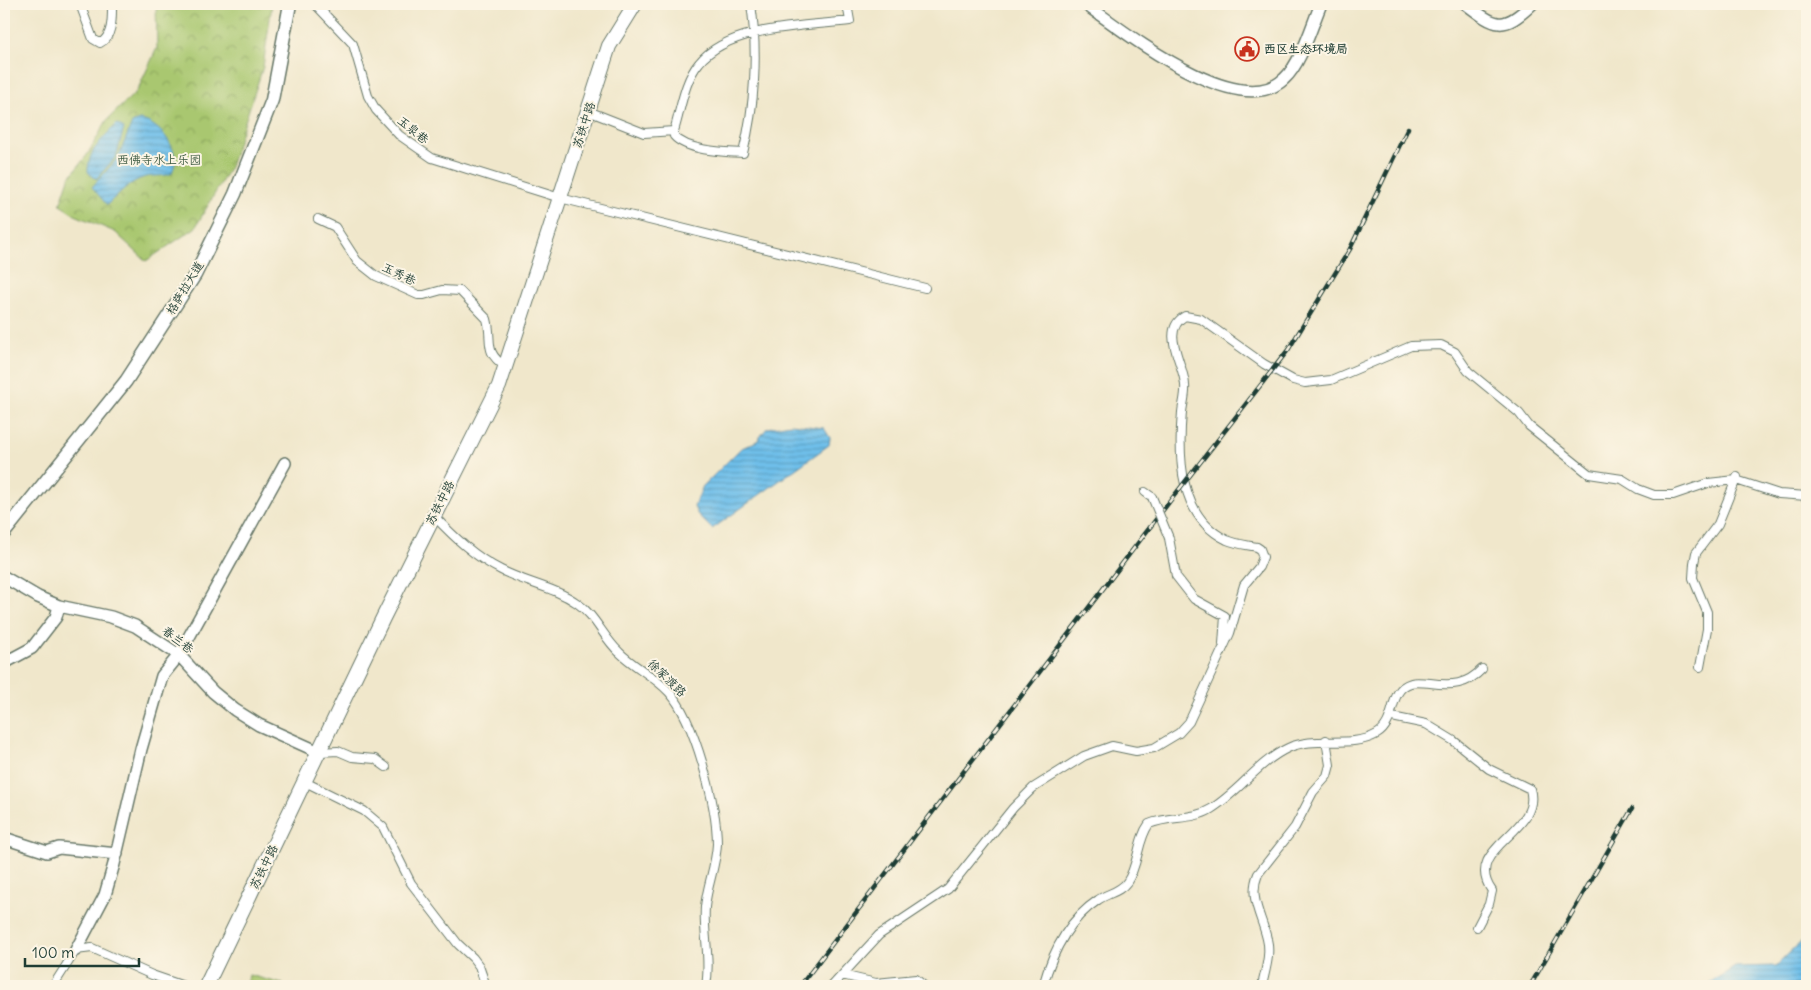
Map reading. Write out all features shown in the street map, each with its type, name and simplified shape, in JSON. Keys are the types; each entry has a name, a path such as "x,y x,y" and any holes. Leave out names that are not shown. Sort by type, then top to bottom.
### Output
{"highway":[{"name":"苏铁中路","path":"206,986 499,386 609,46 635,4"}],"main road":[{"name":"格萨拉大道","path":"4,532 126,381 195,275 236,194 272,100 290,4"}],"street":[{"path":"80,4 92,39 100,43 106,40 110,34 112,4"},
{"name":"玉泉巷","path":"316,4 352,44 368,96 376,110 399,135 418,150 448,165 560,198 925,288"},
{"path":"751,4 755,33 750,126 744,153 720,152 685,144 674,136 674,131 690,79 698,64 710,51 727,40 755,33 850,21 847,4"},
{"path":"1084,4 1172,64 1190,74 1250,91 1273,87 1285,79 1292,69 1321,4"},
{"path":"1466,4 1491,22 1501,24 1510,22 1532,4"},
{"path":"588,112 644,133 674,131"},
{"name":"玉秀巷","path":"318,219 335,227 357,261 376,276 418,295 454,289 464,294 470,304 487,319 490,351 493,357 505,366"},
{"path":"832,986 878,935 897,920 948,889 1013,808 1033,788 1077,760 1112,746 1121,746 1132,751 1147,750 1179,733 1189,722 1236,619 1244,585 1259,567 1263,557 1260,549 1257,547 1227,540 1208,526 1196,513 1188,495 1181,454 1185,385 1173,337 1178,320 1185,316 1201,319 1264,364 1293,380 1305,382 1331,380 1411,346 1441,345 1455,352 1468,371 1519,413 1529,426 1589,474 1622,479 1646,492 1663,496 1737,477 1780,494 1807,496"},
{"path":"52,986 76,950 105,895 162,676 179,656 285,463"},
{"path":"1700,667 1707,629 1707,612 1693,578 1694,563 1696,553 1718,524 1737,477"},
{"path":"1148,495 1169,538 1176,576 1194,599 1224,616 1222,653"},
{"name":"徐家渡路","path":"434,516 482,559 502,571 552,589 580,605 619,653 647,672 679,705 694,738 716,827 714,867 706,899 704,920 709,961 706,986"},
{"name":"春兰巷","path":"4,576 38,597 59,606 111,617 135,626 179,656 213,692 235,710 259,725 319,752"},
{"path":"4,663 32,648 56,617 59,606"},
{"path":"1042,986 1052,956 1073,923 1089,906 1126,884 1135,866 1146,828 1149,824 1166,818 1202,815 1245,783 1261,767 1288,748 1304,743 1326,740 1350,741 1371,736 1384,729 1392,717 1394,700 1405,686 1412,682 1457,685 1466,683 1482,669"},
{"path":"1392,717 1426,724 1454,741 1489,769 1530,789 1530,804 1523,822 1499,842 1486,867 1485,877 1492,891 1489,904 1477,927"},
{"path":"1262,986 1268,949 1255,899 1255,881 1295,828 1313,792 1327,776 1330,765 1326,740"},
{"path":"319,752 338,751 352,758 375,759 386,767"},
{"path":"305,782 364,811 383,827 411,883 458,944 479,966 486,986"},
{"path":"4,838 47,852 59,848 116,854"},
{"path":"76,950 92,948 152,975 184,986"},
{"path":"842,975 876,983 916,979 924,986"}],"green space":[{"name":"西佛寺水上乐园","path":"156,4 272,4 263,67 230,167 195,228 146,261 115,232 75,215 60,205 69,178 87,155 107,120 137,91 157,48"},
{"path":"249,975 283,984 283,986 246,986"}],"water":[{"path":"139,120 152,124 168,140 174,153 175,165 172,173 139,179 125,188 107,205 92,187 118,158 132,123"},
{"path":"117,124 124,128 116,157 96,179 88,172 90,158 97,145"},
{"path":"791,424 824,428 830,438 829,445 712,529 698,515 694,507 703,486 740,449 757,441 767,428"},
{"path":"1807,936 1807,986 1704,986 1735,967 1776,966"}],"railway":[{"path":"800,986 1170,501 1288,350 1350,249 1408,128"},
{"path":"1530,986 1632,809"}],"place":[{"name":"西区生态环境局","path":"1247,49"}]}
